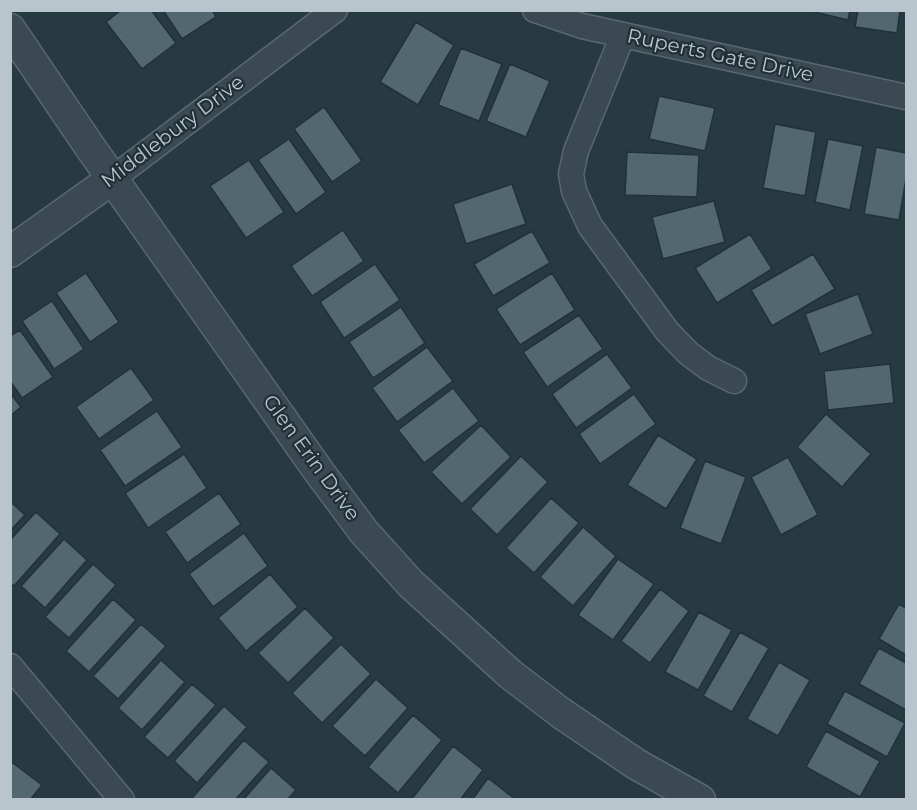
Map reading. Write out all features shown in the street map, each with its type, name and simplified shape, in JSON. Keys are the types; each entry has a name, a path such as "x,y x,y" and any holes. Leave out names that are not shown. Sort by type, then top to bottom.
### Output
{"street":[{"name":"Middlebury Drive","path":"10,252 112,179 335,10"},
{"name":"Ruperts Gate Drive","path":"535,10 582,26 906,97"},
{"name":"Glen Erin Drive","path":"10,29 112,179 364,532 411,584 510,674 561,713 636,764 700,800"},
{"path":"623,35 576,151 571,174 574,191 590,226 667,331 688,353 708,368 734,381"},
{"path":"14,677 122,800"}],"building":[{"path":"121,10 151,10 176,43 142,69 106,22"},
{"path":"163,10 212,10 216,17 182,39"},
{"path":"806,10 850,10 848,20"},
{"path":"858,10 900,10 897,33 855,27"},
{"path":"416,22 454,45 418,105 380,82"},
{"path":"461,48 502,64 479,121 438,105"},
{"path":"510,64 550,81 526,137 486,121"},
{"path":"659,96 715,108 705,151 649,139"},
{"path":"324,107 362,161 332,182 294,129"},
{"path":"775,124 816,132 805,196 763,188"},
{"path":"289,139 326,192 296,214 258,160"},
{"path":"828,139 863,146 850,210 815,202"},
{"path":"876,147 906,153 906,179 899,220 864,214"},
{"path":"627,152 699,155 697,197 625,195"},
{"path":"249,160 284,212 246,238 210,186"},
{"path":"512,184 526,224 466,244 453,204"},
{"path":"714,201 725,242 663,259 652,217"},
{"path":"343,230 364,261 312,296 291,266"},
{"path":"532,231 550,263 493,296 474,264"},
{"path":"750,234 772,269 717,303 695,268"},
{"path":"813,254 835,289 772,326 751,290"},
{"path":"375,264 400,300 344,338 320,302"},
{"path":"86,273 119,322 90,342 56,293"},
{"path":"552,273 575,310 520,345 496,309"},
{"path":"858,294 873,334 820,354 805,314"},
{"path":"52,301 84,349 54,369 22,321"},
{"path":"401,307 425,343 373,378 349,342"},
{"path":"579,315 603,349 547,387 523,352"},
{"path":"20,330 53,377 22,398 10,381 10,336"},
{"path":"427,347 453,381 397,422 372,388"},
{"path":"607,354 632,388 576,428 552,394"},
{"path":"890,364 894,403 828,410 824,371"},
{"path":"131,368 154,400 99,439 76,407"},
{"path":"453,388 479,421 424,463 398,430"},
{"path":"10,393 21,407 10,416"},
{"path":"634,394 656,424 600,464 579,434"},
{"path":"157,411 182,447 125,486 100,450"},
{"path":"826,414 871,454 842,487 797,447"},
{"path":"481,425 511,457 462,504 431,472"},
{"path":"658,435 697,459 666,509 627,485"},
{"path":"184,454 207,488 148,528 125,493"},
{"path":"521,456 548,482 497,535 470,509"},
{"path":"788,457 818,515 781,535 751,477"},
{"path":"705,461 746,477 721,544 680,528"},
{"path":"219,493 241,524 187,563 165,532"},
{"path":"551,498 579,523 534,573 506,548"},
{"path":"10,501 25,515 10,531"},
{"path":"36,512 60,534 14,586 10,583 10,540"},
{"path":"583,527 616,556 573,606 540,577"},
{"path":"244,533 268,566 213,607 189,574"},
{"path":"64,539 87,560 45,608 21,586"},
{"path":"618,559 654,584 613,640 578,615"},
{"path":"93,564 116,585 69,638 45,617"},
{"path":"270,574 298,607 246,651 218,618"},
{"path":"660,589 689,611 650,663 621,641"},
{"path":"113,599 136,620 89,672 66,651"},
{"path":"899,604 906,608 906,655 879,639"},
{"path":"305,608 334,638 288,683 258,653"},
{"path":"699,612 732,630 698,690 665,672"},
{"path":"141,624 166,646 118,699 93,676"},
{"path":"740,632 769,648 732,712 703,696"},
{"path":"341,644 371,674 322,723 292,693"},
{"path":"879,648 906,663 906,710 859,684"},
{"path":"161,660 185,682 142,730 118,708"},
{"path":"779,662 810,680 778,736 747,719"},
{"path":"376,679 408,708 365,756 332,726"},
{"path":"192,684 216,705 168,758 144,737"},
{"path":"845,691 905,723 887,757 827,724"},
{"path":"224,706 247,727 197,783 174,761"},
{"path":"413,715 442,740 398,793 368,767"},
{"path":"826,731 880,761 860,797 806,767"},
{"path":"244,740 269,762 235,800 193,800 192,798"},
{"path":"453,746 483,770 460,800 411,800"},
{"path":"13,763 42,785 30,800 10,800 10,765"},
{"path":"271,768 296,790 287,800 243,800"},
{"path":"488,778 516,800 472,800"}]}
